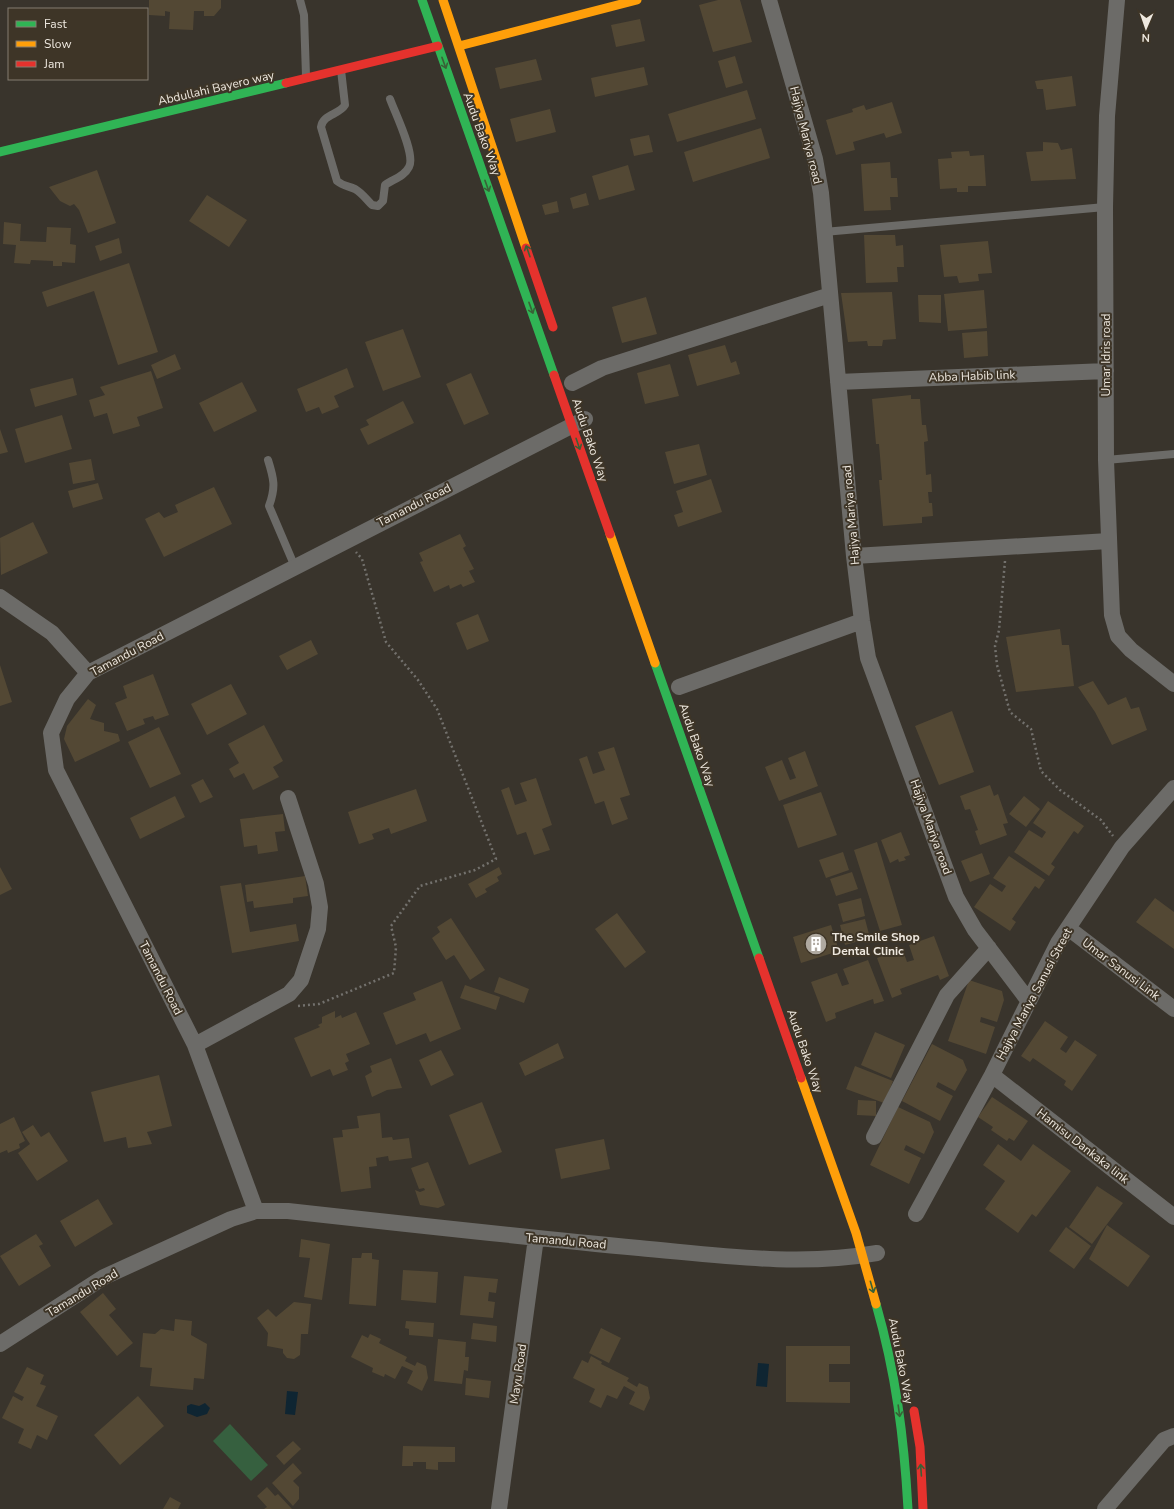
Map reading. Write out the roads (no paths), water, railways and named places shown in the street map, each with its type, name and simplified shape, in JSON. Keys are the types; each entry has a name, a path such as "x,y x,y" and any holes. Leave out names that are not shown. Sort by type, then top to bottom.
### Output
{"main road":[{"name":"Audu Bako Way","path":"422,0 438,46 581,420 856,1233 873,1254 881,1318 895,1378 903,1437 908,1509"},
{"name":"Audu Bako Way","path":"443,0 557,338"},
{"path":"459,46 637,0"},
{"name":"Abdullahi Bayero way","path":"0,152 438,46"},
{"name":"Audu Bako Way","path":"913,1402 920,1447 923,1509"}],"street":[{"name":"Hajiya Mariya road","path":"769,0 815,159 821,193 854,556 868,658 956,897 975,930 1028,1000"},
{"name":"Umar Idris road","path":"1117,0 1107,116 1105,207 1106,460 1112,615 1118,636 1131,650 1174,684"},
{"path":"572,383 602,368 830,295"},
{"name":"Abba Habib link","path":"838,382 1106,371"},
{"name":"Tamandu Road","path":"256,1211 195,1046 56,770 51,733 68,699 88,674 581,420"},
{"path":"854,556 1109,541"},
{"path":"0,597 52,633 88,674"},
{"path":"679,687 862,621"},
{"name":"Hajiya Mariya Sanusi Street","path":"916,1214 992,1075 1028,1000 1058,943 1122,847 1174,789"},
{"path":"195,1046 290,994 301,980 318,929 320,907 316,884 288,798"},
{"name":"Umar Sanusi Link","path":"1068,928 1174,1009"},
{"path":"874,1137 938,1009 947,995 989,948"},
{"name":"Hamisu Dankaka link","path":"992,1075 1174,1216"},
{"name":"Tamandu Road","path":"0,1344 104,1277 231,1219 256,1211 288,1210 536,1238 758,1259 812,1259 873,1254"},
{"name":"Mayu Road","path":"499,1509 536,1238"},
{"path":"1106,1509 1164,1440 1174,1436"}],"lane":[{"path":"300,0 304,15 306,79"},
{"path":"341,70 345,105 343,109 326,118 322,122 321,127 337,181 343,186 354,189 362,194 372,205 378,206 383,201 385,185 402,175 410,166 411,156 390,99"},
{"path":"824,232 1105,207"},
{"path":"1106,460 1174,454"},
{"path":"268,460 275,480 273,494 268,506 295,567"}],"water":[{"path":"758,1363 769,1364 767,1387 756,1386"},
{"path":"287,1391 298,1392 295,1415 285,1414"},
{"path":"205,1403 210,1408 207,1414 197,1417 187,1413 187,1406 191,1404 199,1406"}],"place":[{"name":"The Smile Shop Dental Clinic","path":"816,944"}]}
